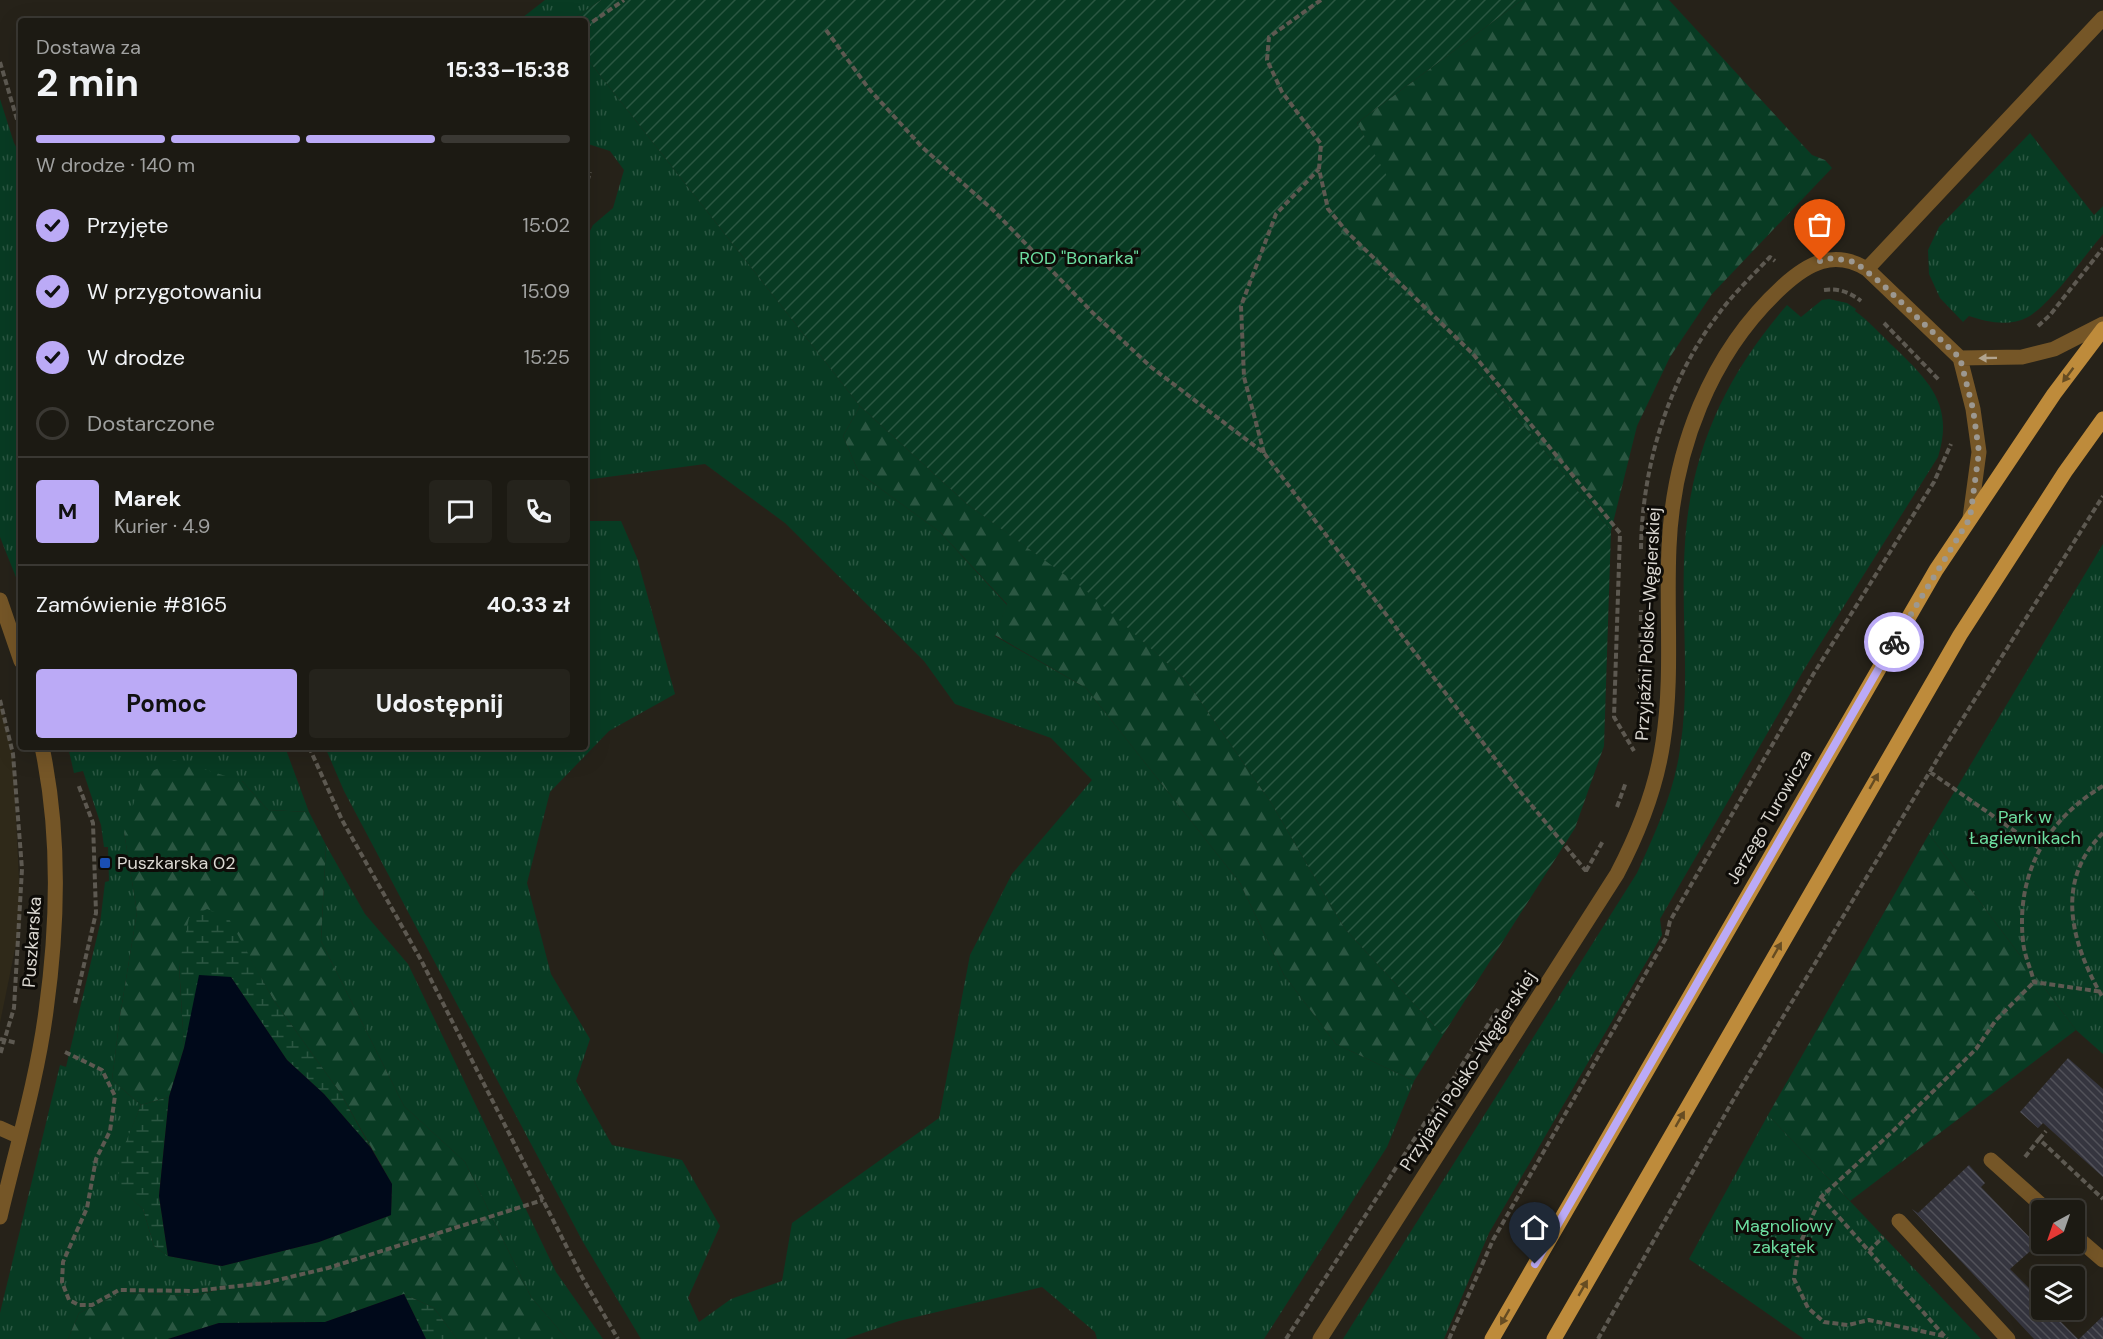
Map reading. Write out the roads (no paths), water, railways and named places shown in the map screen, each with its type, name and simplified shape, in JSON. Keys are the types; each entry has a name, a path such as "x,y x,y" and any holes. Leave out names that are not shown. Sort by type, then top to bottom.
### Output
{"main road":[{"name":"Jerzego Turowicza","path":"1492,1339 1808,788 1970,518 2103,326"},
{"path":"1554,1339 1960,635 2058,481 2103,419"}],"street":[{"path":"1867,268 2103,18"},
{"name":"Przyjaźni Polsko-Węgierskiej","path":"1320,1339 1617,874 1642,822 1655,783 1666,721 1669,549 1674,493 1689,433 1707,391 1745,329 1773,295 1804,269 1832,258 1855,262 1867,268 1960,358"},
{"path":"1970,518 1979,452 1973,409 1960,358 2022,357 2054,349 2103,326"},
{"path":"0,600 18,652"},
{"name":"Puszkarska","path":"0,1217 20,1137 46,1012 54,917 53,825 42,750"},
{"path":"0,1128 20,1137"},
{"path":"1990,1160 2036,1200"},
{"path":"1899,1221 2008,1339"},
{"path":"2085,1244 2103,1260"}],"water":[{"path":"199,975 231,977 287,1060 324,1094 371,1148 392,1184 391,1215 319,1242 222,1266 168,1256 159,1196 169,1097 184,1048"},
{"path":"404,1294 426,1339 168,1339 219,1323 325,1322"}],"place":[{"name":"Puszkarska 02","path":"105,863"}],"park label":[{"name":"ROD \"Bonarka\"","path":"1079,258"},
{"name":"Park w Łagiewnikach","path":"2025,827"},
{"name":"Magnoliowy zakątek","path":"1784,1236"}]}
